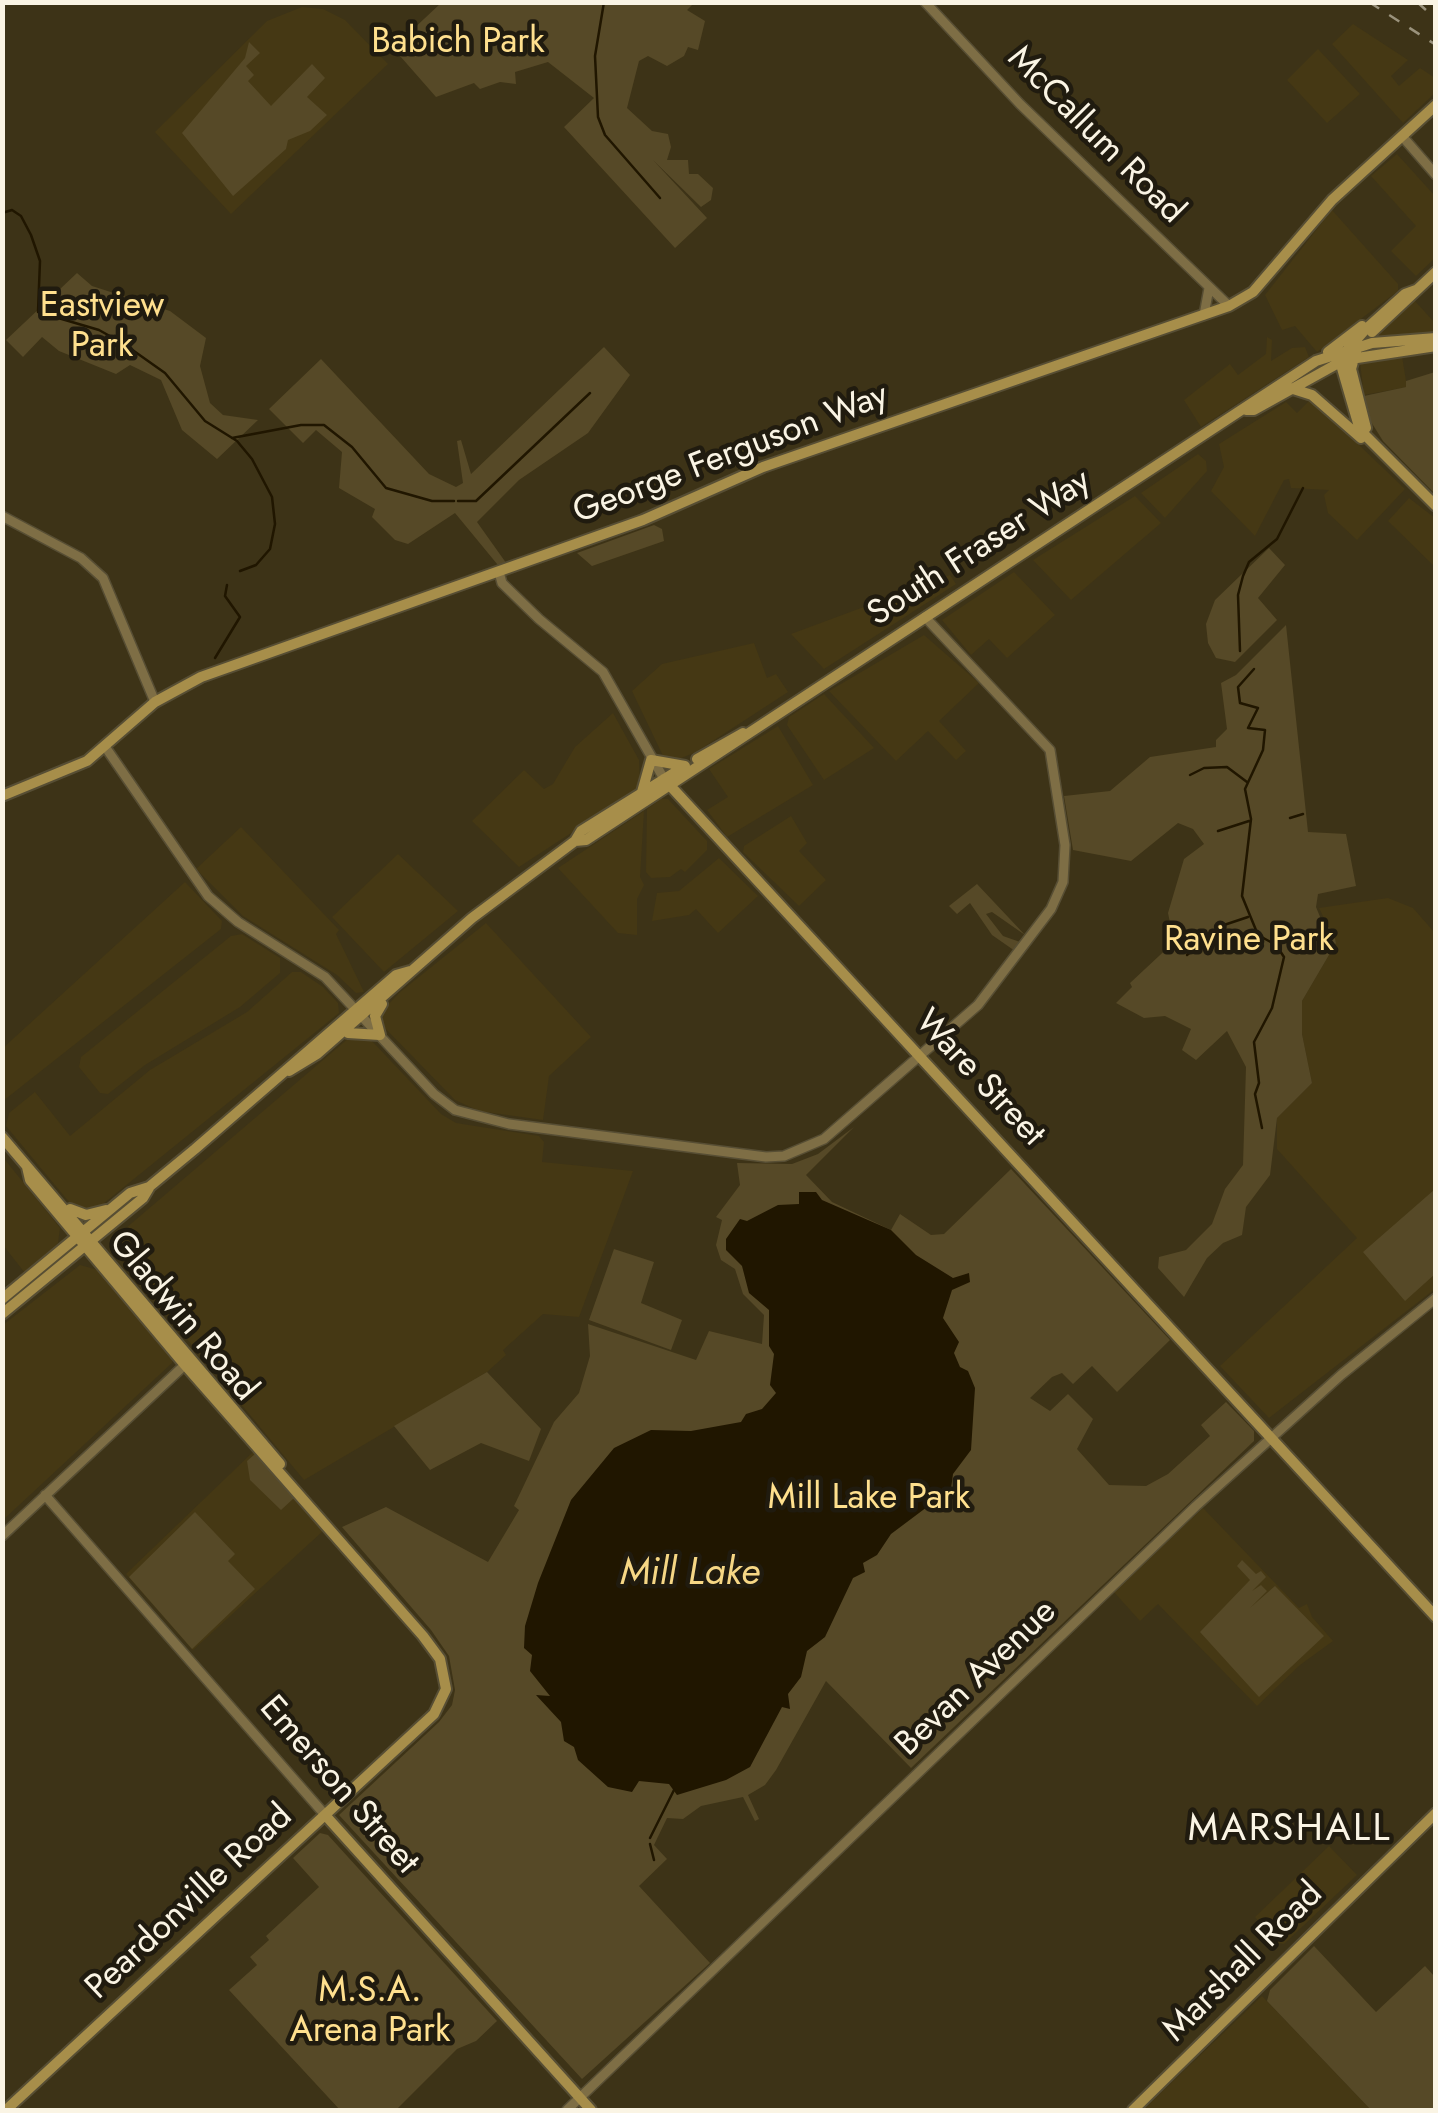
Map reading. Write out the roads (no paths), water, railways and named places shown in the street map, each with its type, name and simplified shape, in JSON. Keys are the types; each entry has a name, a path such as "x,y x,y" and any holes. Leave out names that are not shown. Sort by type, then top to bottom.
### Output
{"main road":[{"name":"George Ferguson Way","path":"2,796 66,772 106,748 155,702 201,677 642,520 711,486 770,464 1229,306 1252,292 1332,200 1436,105"},
{"path":"1316,361 1379,321 1436,272"},
{"path":"1379,321 1376,336 1384,341"},
{"path":"1371,443 1351,408 1350,353 1379,321"},
{"name":"South Fraser Way","path":"576,841 586,840 735,734 744,734 1316,361 1384,341 1436,338"},
{"name":"South Fraser Way","path":"1246,410 1254,410 1350,353 1436,346"},
{"path":"1290,388 1312,394 1371,443 1436,506"},
{"path":"642,793 651,760 686,770 686,804"},
{"name":"South Fraser Way","path":"2,1299 48,1261 144,1198 149,1187 359,1013 390,994 411,970 576,841 580,832 666,782"},
{"name":"Ware Street","path":"666,782 1436,1617"},
{"name":"South Fraser Way","path":"289,1071 342,1034 396,975 411,970"},
{"path":"342,1034 358,1030 380,1036 376,1016 390,994"},
{"name":"Gladwin Road","path":"2,1137 27,1167 30,1180 61,1209 422,1636"},
{"path":"48,1261 65,1236 61,1209 86,1215 116,1213 106,1240 107,1264 85,1259 52,1273"},
{"name":"South Fraser Way","path":"2,1314 52,1273 85,1238"},
{"name":"Peardonville Road","path":"6,2110 434,1714 443,1701 446,1674 422,1636"},
{"name":"Marshall Road","path":"1133,2110 1436,1813"},
{"name":"Emerson Street","path":"326,1816 591,2110"}],"street":[{"name":"McCallum Road","path":"926,2 1020,104 1229,306"},
{"path":"1402,136 1436,176"},
{"path":"1204,315 1210,288"},
{"path":"2,516 81,558 104,578 155,702"},
{"name":"Ware Street","path":"499,572 502,583 531,612 603,672 618,692 666,782"},
{"path":"106,748 208,896 238,922 325,977 434,1094 467,1116 766,1158 812,1147 922,1058 990,993 1058,898 1066,858 1050,750 925,616"},
{"name":"Bevan Avenue","path":"567,2110 1271,1436 1436,1298"},
{"path":"2,1536 189,1361"},
{"name":"Emerson Street","path":"46,1496 326,1816"}],"water":[{"name":"Mill Lake","path":"799,1192 816,1192 822,1200 891,1230 916,1255 953,1278 969,1273 970,1282 952,1290 943,1318 959,1342 954,1353 960,1367 968,1371 975,1388 971,1450 953,1474 951,1489 891,1534 877,1555 863,1563 865,1572 853,1578 825,1637 807,1651 801,1677 788,1694 790,1709 782,1707 750,1767 726,1780 677,1795 669,1784 639,1781 632,1792 608,1787 578,1760 574,1747 564,1741 561,1722 536,1695 550,1696 530,1671 532,1655 524,1648 525,1626 538,1583 571,1500 614,1448 651,1430 691,1431 741,1422 746,1414 762,1409 776,1393 770,1385 774,1354 769,1346 769,1310 749,1293 742,1266 726,1250 726,1239 740,1219 747,1221 778,1205 799,1204"}],"waterway":[{"path":"604,2 595,56 598,117 605,135 660,198"},
{"path":"2,213 12,210 21,216 31,235 40,261 38,312 99,330 124,344 165,373 205,421 237,441 252,459 272,497 275,524 270,549 256,565 240,571"},
{"path":"458,501 476,501 590,393"},
{"path":"232,438 301,425 324,425 352,447 386,488 432,501 454,501"},
{"path":"1240,651 1238,595 1243,576 1249,562 1277,539 1303,488"},
{"path":"215,658 240,617 225,596 227,585"},
{"path":"1254,669 1238,687 1240,703 1258,708 1248,728 1265,730 1263,750 1245,789 1251,819 1242,896 1258,935 1276,945 1284,957 1272,1008 1254,1042 1259,1083 1255,1094 1262,1128"},
{"path":"1190,775 1204,768 1227,767 1247,782"},
{"path":"1290,818 1303,814"},
{"path":"1218,831 1249,821"},
{"path":"1187,955 1221,926 1248,917"},
{"path":"650,1838 674,1790"},
{"path":"650,1844 654,1860"}],"railway":[{"path":"1369,2 1436,45"},
{"path":"1417,2 1436,19"}],"district":[{"name":"MARSHALL","path":"1290,1831"}],"park label":[{"name":"Babich Park","path":"458,44"},
{"name":"Eastview Park","path":"102,328"},
{"name":"Ravine Park","path":"1249,942"},
{"name":"Mill Lake Park","path":"869,1500"},
{"name":"M.S.A. Arena Park","path":"370,2013"}]}
